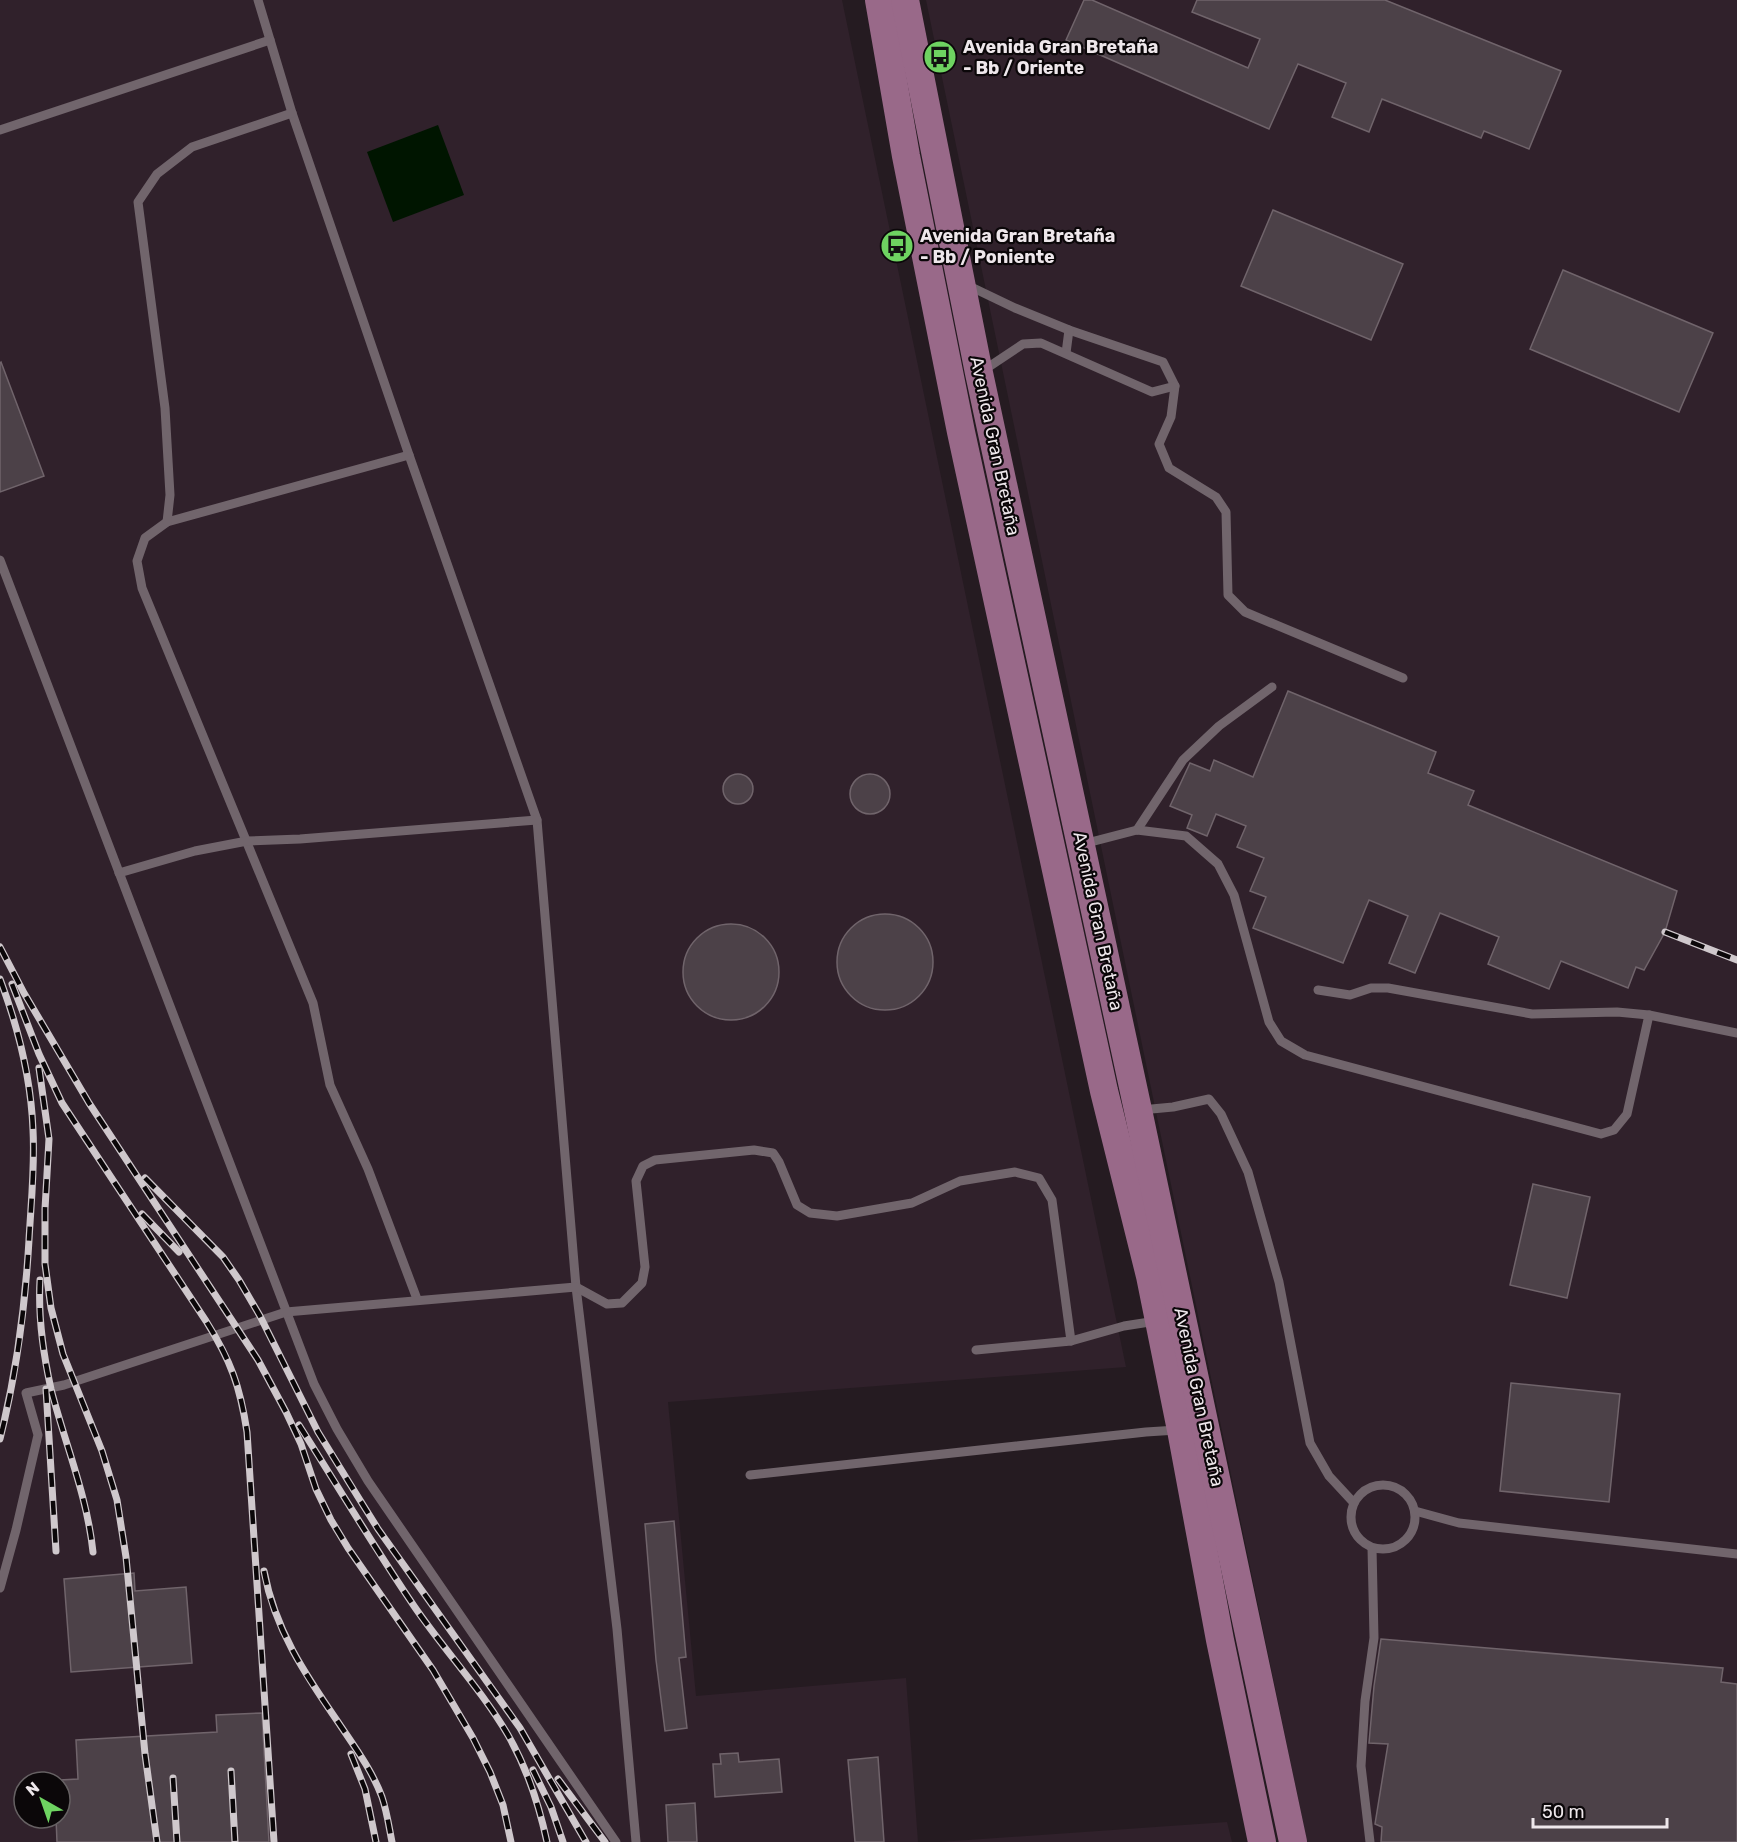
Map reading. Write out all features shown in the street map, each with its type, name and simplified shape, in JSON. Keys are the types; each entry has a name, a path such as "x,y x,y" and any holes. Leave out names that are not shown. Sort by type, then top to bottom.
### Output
{"main road":[{"name":"Avenida Gran Bretaña","path":"879,0 906,156 969,466 1104,1091 1139,1229 1159,1321 1220,1640 1262,1842"},
{"name":"Avenida Gran Bretaña","path":"905,0 979,373 1293,1842"}],"lane":[{"path":"258,0 292,113 537,820 576,1287 617,1629 636,1842"},
{"path":"0,130 270,40"},
{"path":"167,522 170,495 165,408 138,202 158,174 192,147 292,113"},
{"path":"960,282 1069,330 1163,362 1175,386 1171,417 1159,444 1169,468 1215,497 1226,512 1228,595 1245,612 1403,678"},
{"path":"1066,353 1069,330"},
{"path":"979,373 1023,344 1041,343 1152,392 1175,386"},
{"path":"409,455 167,522 146,538 137,561 142,588 313,1003 330,1084 368,1169 417,1299"},
{"path":"0,560 314,1384 368,1481 616,1842"},
{"path":"1137,830 1183,760 1219,726 1272,687"},
{"path":"119,873 195,851 247,841 300,839 537,820"},
{"path":"1081,844 1137,830 1186,836 1218,864 1234,895 1269,1022 1281,1041 1305,1055 1601,1134 1614,1130 1627,1114 1649,1015"},
{"path":"1318,990 1350,995 1371,988 1388,988 1532,1014 1617,1012 1649,1015 1737,1033"},
{"path":"1138,1110 1173,1107 1209,1099 1221,1114 1248,1172 1279,1282 1311,1443 1329,1476 1354,1503"},
{"path":"0,1588 38,1435 26,1393 64,1385 286,1312 576,1287 607,1304 622,1303 642,1283 645,1267 636,1181 643,1166 655,1160 754,1150 773,1153 780,1162 797,1205 810,1213 837,1216 912,1203 960,1181 1015,1172 1039,1178 1052,1200 1071,1341"},
{"path":"976,1350 1071,1341 1124,1326 1159,1321"},
{"path":"750,1475 1134,1433 1181,1430"},
{"path":"1374,1485 1388,1485 1401,1489 1410,1499 1415,1511 1415,1525 1408,1537 1398,1546 1385,1550 1372,1548 1360,1540 1353,1529 1350,1516 1354,1503 1362,1492 1374,1485"},
{"path":"1415,1511 1459,1523 1737,1554"},
{"path":"1370,1842 1361,1766 1365,1701 1374,1638 1372,1548"}],"shaded area":[{"path":"0,0 842,0 1126,1367 668,1402 696,1696 906,1678 918,1842 0,1842"},
{"path":"926,0 1737,0 1737,1842 1307,1842"},
{"path":"438,125 464,195 393,222 367,152"},
{"path":"1227,1822 1232,1842 939,1842"}],"building":[{"path":"1084,0 1092,0 1248,68 1260,39 1192,12 1197,0 1385,0 1561,71 1529,149 1484,131 1481,138 1382,99 1369,132 1332,117 1346,83 1298,64 1269,129 1066,40"},
{"path":"1273,210 1403,264 1371,340 1241,286"},
{"path":"1563,270 1713,333 1679,412 1530,349"},
{"path":"0,363 44,476 0,492"},
{"path":"1288,691 1436,752 1428,773 1474,791 1468,805 1677,891 1665,932 1644,970 1636,967 1628,988 1561,961 1549,989 1488,964 1499,937 1440,913 1415,973 1389,963 1408,916 1369,900 1343,963 1253,928 1266,897 1250,891 1264,858 1237,847 1246,826 1216,814 1207,836 1187,828 1192,815 1170,806 1190,763 1210,771 1214,760 1253,777"},
{"path":"738,774 749,778 753,789 749,800 738,804 727,800 723,789 727,778"},
{"path":"870,774 878,775 884,780 889,786 889,802 884,808 878,813 870,814 862,813 856,808 851,802 850,794 851,786 856,780 862,775"},
{"path":"885,914 903,918 919,928 929,944 933,962 929,980 919,996 903,1006 885,1010 867,1006 851,996 841,980 837,962 841,944 851,928 867,918"},
{"path":"731,924 749,928 765,938 775,954 779,972 775,990 765,1006 749,1016 731,1020 713,1016 697,1006 687,990 683,972 687,954 697,938 713,928"},
{"path":"1533,1184 1590,1197 1567,1298 1510,1285"},
{"path":"1511,1383 1620,1394 1609,1502 1500,1491"},
{"path":"674,1521 686,1657 679,1658 687,1728 665,1731 656,1660 645,1524"},
{"path":"134,1573 135,1591 186,1587 192,1663 71,1672 64,1579"},
{"path":"1381,1639 1723,1668 1721,1682 1737,1684 1737,1842 1381,1842 1382,1827 1375,1824 1388,1744 1369,1743"},
{"path":"262,1713 269,1842 57,1842 56,1830 72,1830 72,1779 78,1779 76,1740 217,1732 216,1715"},
{"path":"738,1753 739,1762 779,1759 782,1792 715,1797 713,1764 721,1764 720,1754"},
{"path":"878,1757 884,1842 855,1842 848,1760"},
{"path":"695,1803 697,1842 668,1842 666,1805"}],"railway":[{"path":"1665,932 1737,960"},
{"path":"0,947 24,993 89,1103 258,1360 301,1444 316,1489 331,1520 433,1670 473,1738 503,1805 511,1842"},
{"path":"0,979 18,1034 30,1091 34,1157 23,1315 16,1364 0,1439"},
{"path":"12,984 39,1054 62,1103 206,1321 222,1349 238,1387 247,1432 274,1842"},
{"path":"39,1068 49,1139 45,1264 51,1308 63,1354 102,1451 117,1500 126,1557 145,1754 157,1842"},
{"path":"145,1178 223,1257 239,1280 260,1316 318,1432 350,1484 378,1529 520,1728 586,1842"},
{"path":"142,1214 179,1252"},
{"path":"40,1280 40,1321 48,1375 81,1490 93,1552"},
{"path":"46,1389 56,1551"},
{"path":"299,1425 414,1606 508,1735 532,1787 547,1842"},
{"path":"264,1571 276,1613 293,1651 362,1758 378,1787 392,1842"},
{"path":"351,1754 365,1789 376,1842"},
{"path":"533,1770 551,1807 563,1842"},
{"path":"231,1771 235,1842"},
{"path":"173,1778 177,1842"},
{"path":"558,1779 605,1842"}],"place":[{"name":"Avenida Gran Bretaña - Bb / Oriente","path":"940,57"},
{"name":"Avenida Gran Bretaña - Bb / Poniente","path":"897,246"}]}
